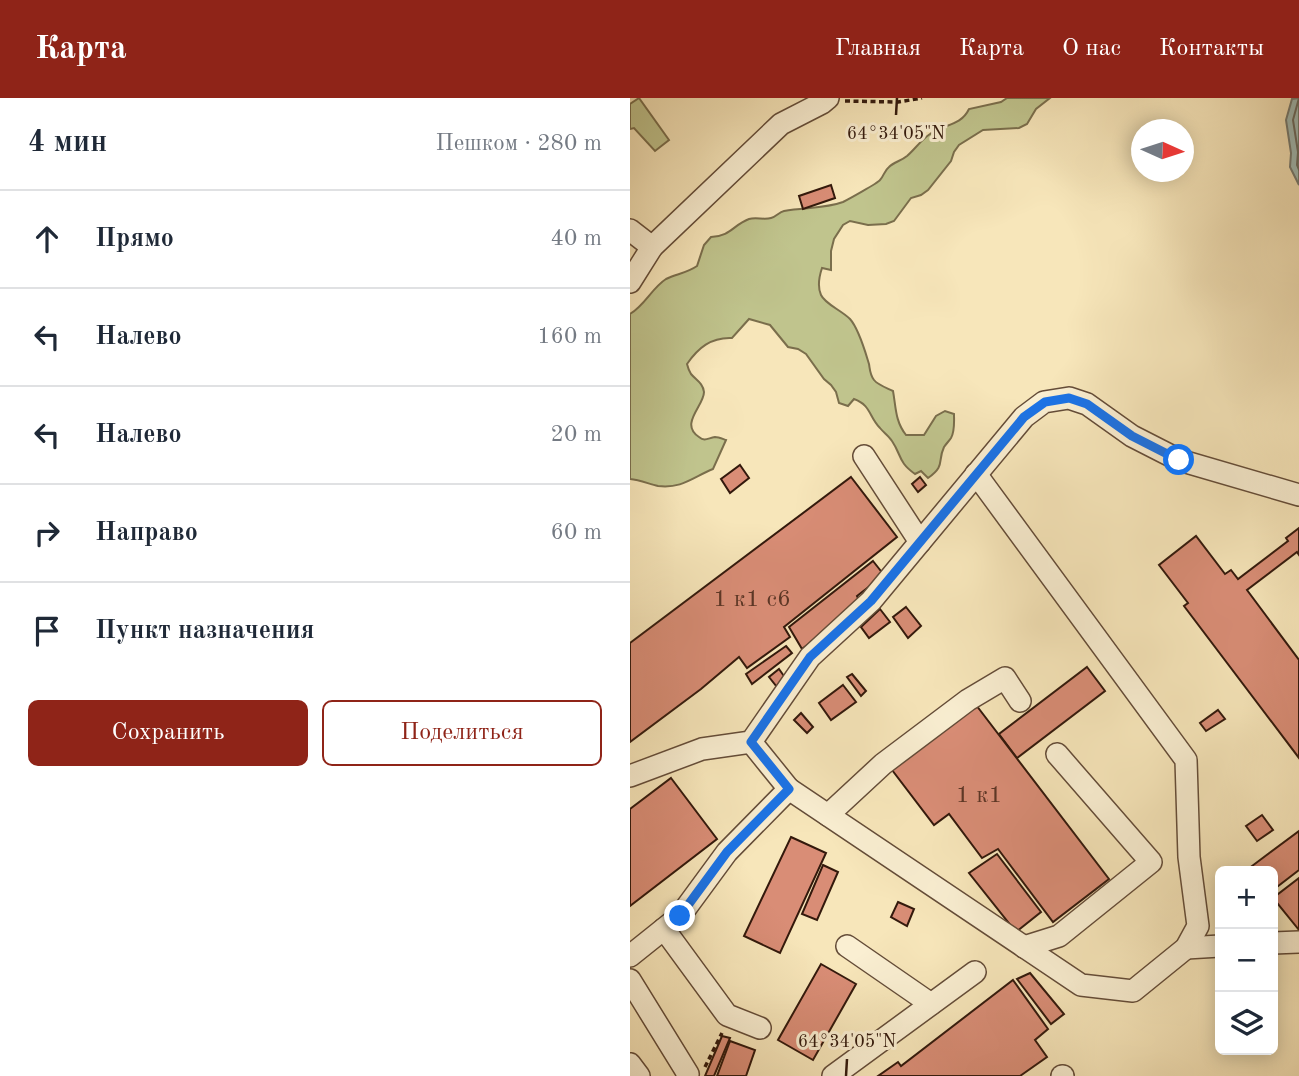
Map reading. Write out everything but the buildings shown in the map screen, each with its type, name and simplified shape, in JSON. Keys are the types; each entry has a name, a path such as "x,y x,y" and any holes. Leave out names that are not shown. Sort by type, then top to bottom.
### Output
{"lane":[{"path":"630,282 652,247 781,124 826,99"},
{"path":"630,230 652,247"},
{"path":"630,776 702,748 751,742 810,657 871,601 1024,417 1045,402 1069,398 1087,404 1132,436 1179,460 1299,495"},
{"path":"864,456 920,542"},
{"path":"751,742 789,789 1081,985 1133,990 1186,948 1198,926 1189,857 1185,760 976,474"},
{"path":"828,815 883,764 968,700 996,683 1005,678 1020,701"},
{"path":"1024,947 1059,936 1151,862 1057,754"},
{"path":"630,956 680,916 727,852 789,789"},
{"path":"664,929 727,1014 760,1028"},
{"path":"1278,943 1299,942"},
{"path":"847,946 931,1004"},
{"path":"1186,948 1215,946"},
{"path":"833,1076 975,972"},
{"path":"630,980 687,1076"},
{"path":"630,1064 639,1076"}],"path":[{"path":"826,99 898,102 922,98"},
{"path":"700,1076 723,1031"}],"green space":[{"path":"639,98 669,140 655,151 634,128 630,129 630,104"},
{"path":"1007,98 1050,98 1036,109 1027,124 1019,128 983,130 959,145 951,161 928,190 911,198 894,221 868,225 850,221 843,225 834,239 831,270 822,268 819,278 823,298 850,319 856,328 873,378 893,391 898,419 906,435 924,435 936,416 945,411 954,414 952,435 944,447 934,474 928,478 921,471 915,474 910,470 891,439 876,424 864,405 854,399 848,406 839,403 836,392 806,354 788,347 770,325 749,319 732,338 718,339 706,345 687,364 690,373 701,384 704,392 692,421 693,432 703,439 715,437 726,440 713,469 674,486 658,486 630,479 630,314 666,279 697,266 704,245 711,237 723,235 749,219 768,219 784,211 843,202 878,182 889,167 907,156 927,136 962,119 969,109 1001,102"}],"water":[{"path":"1299,98 1299,185 1290,167 1291,153 1286,120 1292,99"}],"route":[{"path":"680,916 727,852 789,789 751,742 810,657 871,601 1024,417 1045,402 1069,398 1087,404 1132,436 1179,460"}]}
